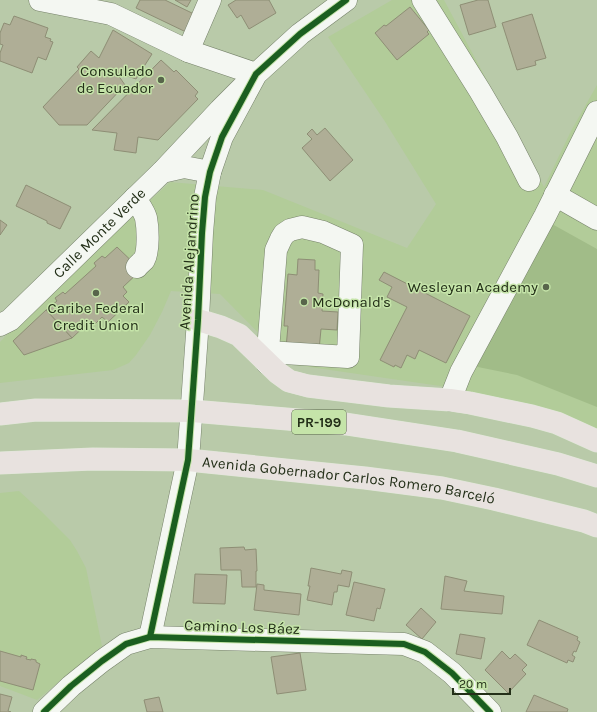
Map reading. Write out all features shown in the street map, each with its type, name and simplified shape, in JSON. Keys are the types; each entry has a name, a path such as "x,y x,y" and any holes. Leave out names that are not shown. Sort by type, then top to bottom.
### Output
{"main road":[{"path":"198,320 215,324 239,335 267,358 278,373 289,381 308,386 389,396 450,400 470,403 545,419 558,423 597,441"},
{"name":"PR-199","path":"0,414 36,410 192,411 346,424 457,441 558,464 597,476"},
{"name":"Avenida Gobernador Carlos Romero Barceló","path":"0,463 93,459 188,460 350,477 442,488 584,521 597,526"}],"street":[{"path":"40,0 108,7 188,51 256,74"},
{"path":"188,51 210,0"},
{"name":"Avenida Alejandrino","path":"188,460 205,197 210,172 222,136 256,74 300,34 346,0"},
{"path":"423,0 480,91 507,137 529,180"},
{"name":"Calle Monte Verde","path":"0,325 10,320 162,172 256,74"},
{"path":"450,400 461,372 555,195 597,112"},
{"path":"162,172 184,167 210,172"},
{"path":"555,195 597,218"},
{"path":"135,198 146,219 148,245 144,259 137,267"},
{"path":"302,227 323,232 352,245 348,357 267,358 276,250 280,239 290,230 302,227"},
{"path":"150,637 188,460"},
{"name":"Camino Los Báez","path":"44,712 71,686 126,644 150,637 404,644 425,652 452,673 490,712"}],"shaded area":[{"path":"392,0 444,0 544,187 571,131 597,85 597,432 529,404 447,387 289,364 220,294 171,291 150,335 136,355 129,363 113,370 0,383 0,342 16,325 170,182 263,190 407,248 436,204 384,120 328,37"},
{"path":"552,224 597,249 597,407 517,375 473,366"},
{"path":"19,491 70,540 77,551 86,568 102,646 37,700 0,686 0,493"}],"building":[{"path":"140,0 165,0 194,14 186,32 136,8"},
{"path":"175,0 191,0 187,7"},
{"path":"236,0 269,0 276,13 249,29 241,15 237,18 228,5"},
{"path":"478,0 488,0 496,27 469,35 460,5"},
{"path":"410,7 429,30 427,32 429,34 397,60 375,33"},
{"path":"532,14 546,58 535,61 536,65 517,70 502,23"},
{"path":"14,16 48,28 45,37 51,39 50,41 53,42 46,60 38,57 32,73 0,61 0,53 3,45 0,44 0,33 4,23 10,25"},
{"path":"113,30 152,54 136,79 116,72 125,85 87,125 59,125 43,107 79,69 77,67 91,51 99,58"},
{"path":"161,60 174,72 176,70 198,92 195,96 198,99 158,140 138,137 136,153 114,150 117,133 92,130"},
{"path":"325,128 353,160 330,181 302,148 312,139 307,134 312,129 317,135"},
{"path":"26,185 71,207 60,229 16,206"},
{"path":"0,220 7,225 0,235"},
{"name":"Caribe Federal Credit Union","path":"117,247 141,270 123,287 127,292 123,296 129,302 108,322 102,317 95,324 91,320 72,338 46,310 57,301 55,298 63,292 65,294 96,266 94,263 102,256 105,258"},
{"name":"McDonald's","path":"298,259 315,260 315,270 319,270 318,293 323,294 322,311 338,312 337,330 321,329 319,350 286,348 288,326 284,326 288,274 297,275"},
{"path":"384,272 470,316 446,363 419,350 415,359 407,355 401,368 395,365 394,367 380,360 407,307 387,297 392,287 379,280"},
{"path":"46,310 72,338 24,355 13,341"},
{"path":"244,547 245,550 256,549 256,587 242,587 241,570 221,570 220,548"},
{"path":"311,568 341,574 342,570 352,572 349,587 338,585 337,592 334,592 332,605 307,600 310,586 308,586"},
{"path":"195,574 227,575 225,604 193,603"},
{"path":"445,576 467,581 464,591 504,596 502,614 441,609"},
{"path":"354,582 385,589 380,609 377,608 374,621 346,615"},
{"path":"257,584 264,585 264,590 301,594 299,615 254,610"},
{"path":"421,608 436,622 422,639 406,625"},
{"path":"539,620 578,637 577,640 580,642 576,652 574,651 572,655 575,657 573,662 568,660 567,663 527,645"},
{"path":"460,634 485,638 481,659 456,654"},
{"path":"0,651 21,657 21,655 27,657 26,659 36,660 36,662 40,664 33,690 0,681"},
{"path":"502,651 510,659 515,654 527,665 522,670 526,674 508,693 485,670"},
{"path":"300,653 306,690 277,694 271,657"},
{"path":"0,694 12,697 8,711 11,712 0,712"},
{"path":"534,695 568,709 567,712 526,712"},
{"path":"159,697 163,712 147,712 144,700"}],"cycle path":[{"path":"150,637 188,460 198,320 202,233 205,197 210,172 222,137 256,74 300,34 346,0"},
{"path":"44,712 71,686 126,644 150,637 404,644 425,652 452,673 490,712"}],"place":[{"name":"Consulado de Ecuador","path":"161,80"},
{"name":"Wesleyan Academy","path":"546,287"},
{"name":"Caribe Federal Credit Union","path":"96,293"},
{"name":"McDonald's","path":"304,302"}]}
